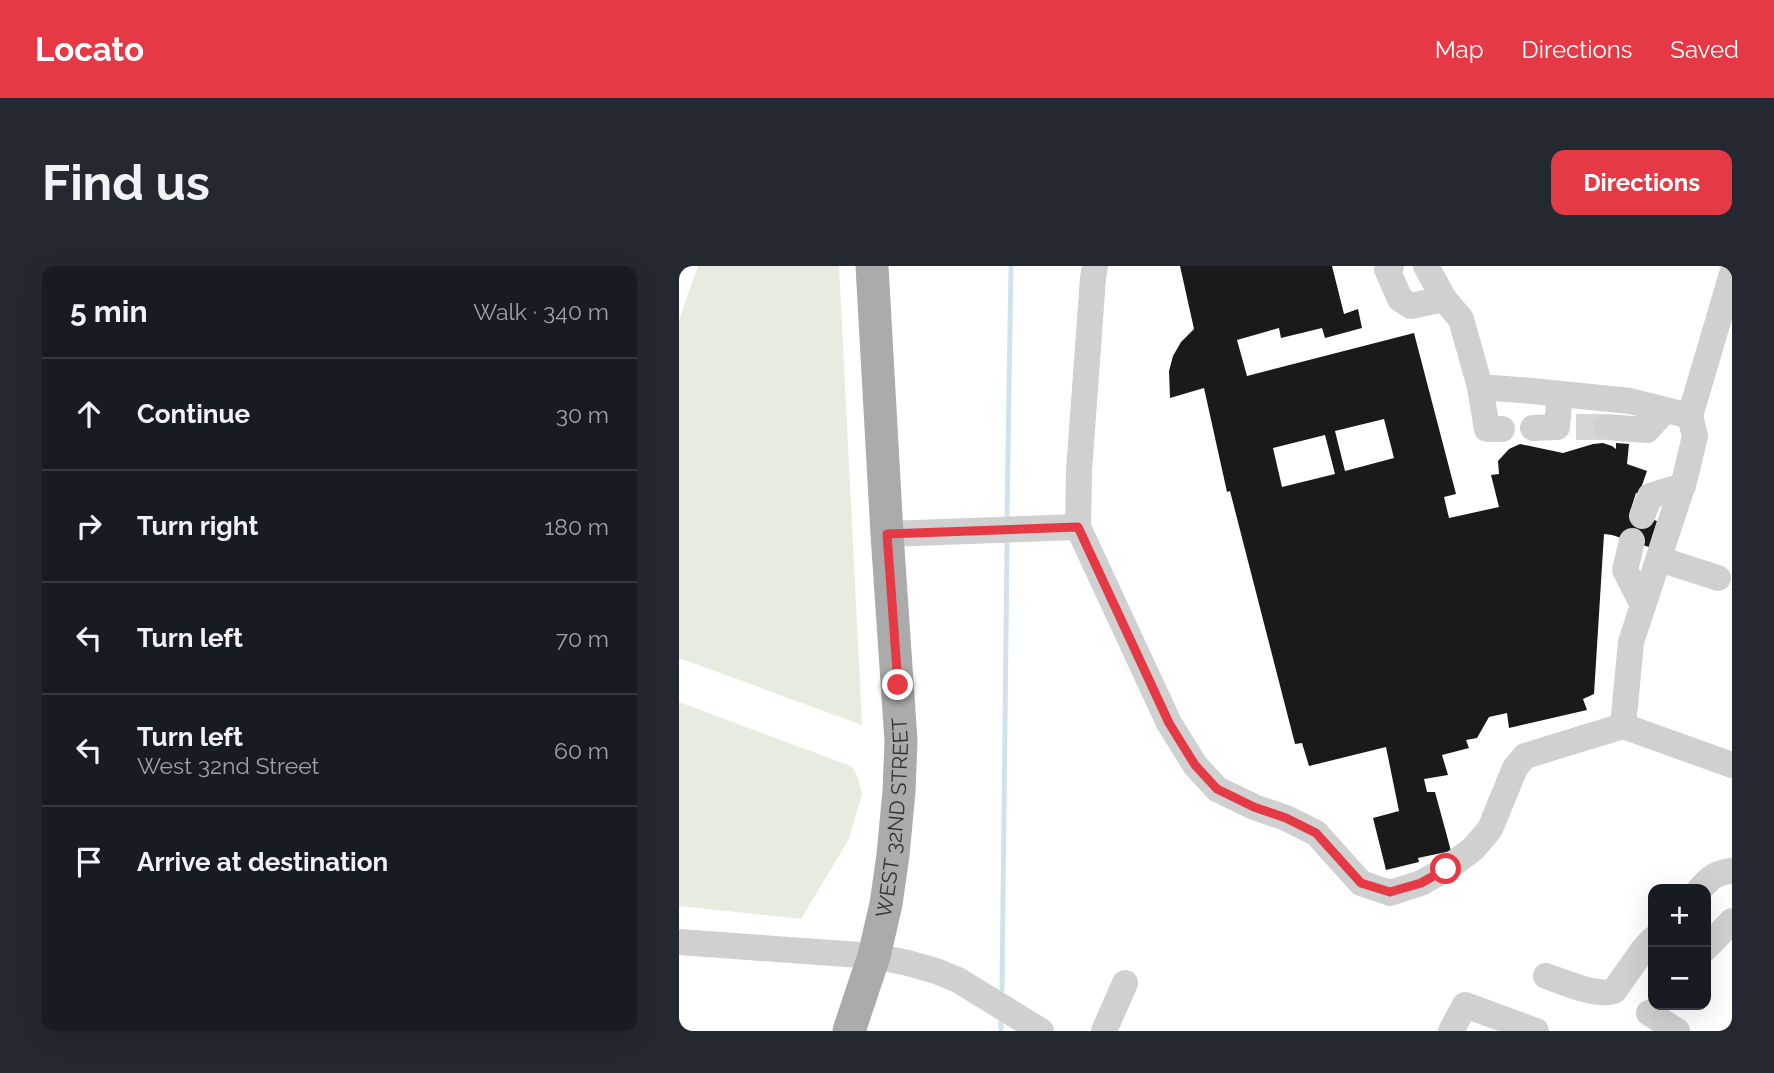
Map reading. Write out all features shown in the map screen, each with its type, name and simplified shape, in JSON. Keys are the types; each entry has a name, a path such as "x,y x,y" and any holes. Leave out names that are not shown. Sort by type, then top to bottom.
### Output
{"main road":[{"name":"WEST 32ND STREET","path":"849,1031 874,956 886,904 899,792 901,741 872,266"}],"street":[{"path":"1095,266 1080,457 1078,527 1169,723 1195,765 1217,789 1316,833 1361,883 1418,902"},
{"path":"1391,266 1387,269 1400,299 1411,306 1444,299"},
{"path":"1430,268 1444,299 1461,319 1481,387 1487,429 1501,429"},
{"path":"1623,726 1631,642 1683,486 1695,436 1690,416 1732,274"},
{"path":"1481,387 1630,401 1690,416"},
{"path":"1555,427 1560,394"},
{"path":"1606,427 1647,430 1664,411"},
{"path":"1642,516 1650,496 1683,486"},
{"path":"887,534 1078,527"},
{"path":"1632,541 1625,570 1643,605"},
{"path":"1659,559 1718,578"},
{"path":"1390,892 1421,883 1473,849 1490,829 1515,768 1525,756 1623,726 1732,765"},
{"path":"1704,884 1711,876 1732,871"},
{"path":"679,942 874,956 918,965 958,980 1041,1031"},
{"path":"1546,976 1606,994 1614,991 1648,945"},
{"path":"1104,1031 1125,983"},
{"path":"1451,1031 1465,1005 1536,1031"},
{"path":"1646,1016 1677,1031"}],"shaded area":[{"path":"698,266 839,266 862,725 679,658 679,320"},
{"path":"679,702 851,766 858,777 862,794 849,839 801,919 679,906"}],"building":[{"path":"1180,266 1332,266 1344,314 1358,309 1362,328 1325,338 1322,328 1281,338 1279,328 1237,340 1247,376 1414,333 1456,494 1444,497 1449,518 1499,507 1491,475 1499,474 1498,461 1509,449 1520,444 1563,453 1593,444 1603,443 1616,449 1616,443 1629,444 1627,464 1647,471 1630,512 1657,521 1649,547 1604,534 1594,694 1583,699 1587,710 1509,728 1507,713 1489,717 1477,738 1466,740 1469,748 1442,755 1448,775 1424,779 1427,792 1435,792 1451,851 1418,858 1419,862 1386,870 1373,818 1399,811 1386,747 1309,766 1302,743 1295,744 1230,491 1227,492 1204,388 1170,398 1169,371 1173,356 1181,342 1194,329","holes":["1384,419 1394,458 1345,471 1335,431","1325,435 1335,474 1282,487 1273,448"]}],"waterway":[{"path":"1007,515 1011,266"},
{"path":"1002,990 1007,544"},
{"path":"1001,1022 1001,1031"}],"tunnel":[{"path":"1576,427 1606,427"}],"route":[{"path":"898,685 887,534 1078,527 1169,723 1195,765 1217,789 1316,833 1361,883 1390,892 1421,883 1446,869"}]}
